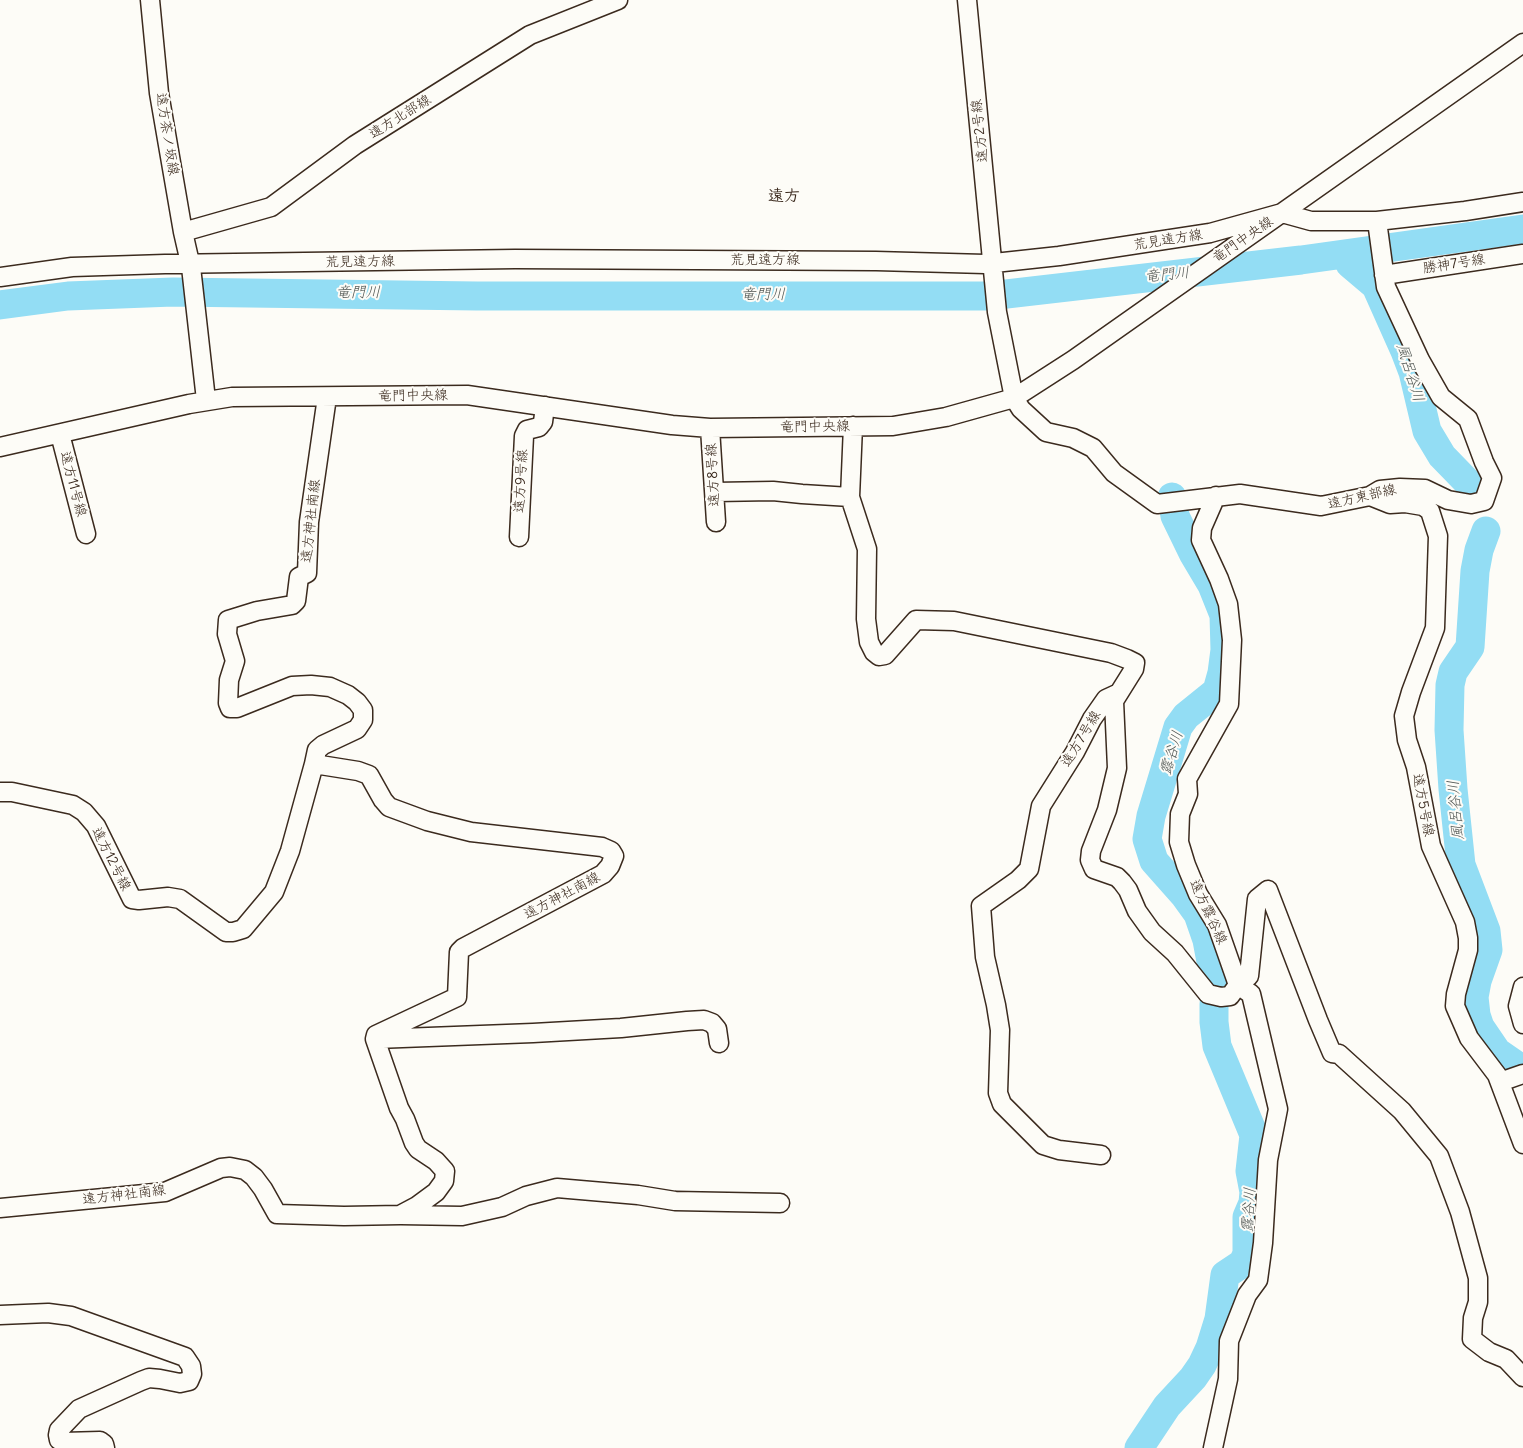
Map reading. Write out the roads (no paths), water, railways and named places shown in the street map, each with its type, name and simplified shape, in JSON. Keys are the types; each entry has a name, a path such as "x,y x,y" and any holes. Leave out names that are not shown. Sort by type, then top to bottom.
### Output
{"street":[{"name":"遠方茶ノ坂線","path":"150,0 159,93 183,232 191,266 206,400"},
{"name":"遠方北部線","path":"183,232 271,207 355,145 530,35 584,6 618,0"},
{"name":"遠方2号線","path":"967,0 997,312 1014,398"},
{"name":"竜門中央線","path":"0,447 206,400 232,397 467,395 672,425 710,428 893,426 946,417 1014,398 1145,311 1264,224 1523,43"},
{"path":"1282,213 1311,221 1377,223 1523,202"},
{"name":"荒見遠方線","path":"0,277 72,267 516,259 857,261 986,264 1067,255 1210,233 1282,213"},
{"path":"1377,223 1384,272"},
{"name":"勝神7号線","path":"1384,272 1523,254"},
{"name":"遠方東部線","path":"1014,398 1021,409 1046,432 1086,442 1094,448 1114,473 1158,504 1240,494 1321,506 1370,496 1380,490 1400,488 1425,489 1448,500 1471,504 1484,501 1492,478 1468,420 1441,397 1420,360 1386,287 1384,272"},
{"name":"遠方神社南線","path":"0,1208 165,1192 221,1168 230,1167 245,1170 254,1177 277,1214 344,1216 400,1214 417,1206 436,1192 444,1181 445,1171 436,1161 418,1149 414,1143 406,1119 399,1108 375,1039 376,1035 457,997 459,952 463,948 603,874 610,866 614,856 611,851 602,847 471,832 427,821 389,808 369,775 358,771 314,764 317,750 323,745 357,729 363,720 363,710 348,695 330,688 311,685 292,686 237,708 230,708 228,703 229,680 235,661 227,634 228,620 257,611 292,605 296,601 299,577 306,572 309,522 326,397"},
{"name":"遠方9号線","path":"518,536 524,436 527,430 539,427 543,422 545,406"},
{"name":"遠方7号線","path":"853,426 850,497 867,549 866,619 869,642 874,652 879,656 884,655 916,620 954,621 1111,653 1135,663 1134,670 1119,693 1106,699 1092,719 1041,806 1028,869 1018,880 982,906 985,957 1000,1030 998,1093 1002,1104 1043,1145 1059,1150 1101,1156"},
{"name":"遠方8号線","path":"710,428 716,522"},
{"name":"遠方11号線","path":"60,434 86,534"},
{"path":"715,492 772,491 850,497"},
{"name":"遠方露谷線","path":"1214,1448 1228,1379 1229,1341 1246,1295 1258,1280 1264,1243 1268,1160 1278,1109 1251,994 1238,985 1217,925 1198,894 1186,866 1179,842 1180,814 1188,794 1187,779 1229,704 1232,640 1228,604 1201,540 1202,528 1216,496"},
{"name":"遠方5号線","path":"1370,496 1390,504 1405,503 1423,506 1430,511 1438,536 1436,628 1411,692 1404,716 1407,740 1416,768 1431,846 1465,922 1468,938 1468,950 1456,994 1455,1006 1469,1038 1497,1075 1523,1144"},
{"path":"1119,693 1114,701 1116,768 1107,810 1091,851 1090,860 1094,869 1116,877 1122,882 1128,890 1137,911 1152,932 1175,953 1208,994 1222,997 1230,996 1238,985 1249,976 1257,899 1268,890 1332,1053 1339,1054 1402,1111 1438,1156 1460,1212 1478,1278 1478,1302 1473,1318 1472,1339 1489,1352 1506,1359 1523,1378"},
{"name":"遠方12号線","path":"0,792 12,792 73,805 84,812 96,826 132,899 168,897 180,899 226,932 234,932 243,928 274,892 290,851 314,764"},
{"path":"1523,987 1518,1006 1523,1024"},
{"path":"375,1039 621,1028 704,1020 712,1023 717,1029 719,1043"},
{"path":"1500,1082 1523,1074"},
{"path":"400,1214 462,1216 502,1207 526,1196 558,1188 638,1195 675,1201 780,1203"},
{"path":"0,1315 48,1313 71,1316 185,1357 191,1366 192,1374 189,1381 180,1383 149,1378 141,1381 79,1409 59,1430 59,1440 63,1442 100,1441 104,1444 105,1448"}],"waterway":[{"name":"竜門川","path":"0,305 68,296 173,292 477,296 989,296 1301,260 1523,229"},
{"name":"風呂谷川","path":"1347,254 1350,264 1376,286 1413,372 1427,431 1442,456 1476,491"},
{"name":"露谷川","path":"1172,497 1175,516 1193,553 1212,585 1224,615 1225,650 1217,691 1186,716 1178,727 1151,816 1147,839 1154,861 1198,914 1207,940 1216,988"},
{"name":"風呂谷川","path":"1486,531 1479,550 1475,571 1470,647 1453,672 1450,685 1449,730 1453,789 1461,865 1486,931 1488,950 1477,981 1474,997 1476,1015 1480,1027 1497,1052 1523,1070"},
{"name":"露谷川","path":"1139,1448 1167,1406 1193,1378 1202,1365 1210,1348 1219,1319 1225,1275 1243,1263 1247,1254 1247,1217 1253,1203 1254,1192 1250,1171 1254,1135 1217,1046 1214,1004"}],"district":[{"name":"遠方","path":"784,196"}]}
